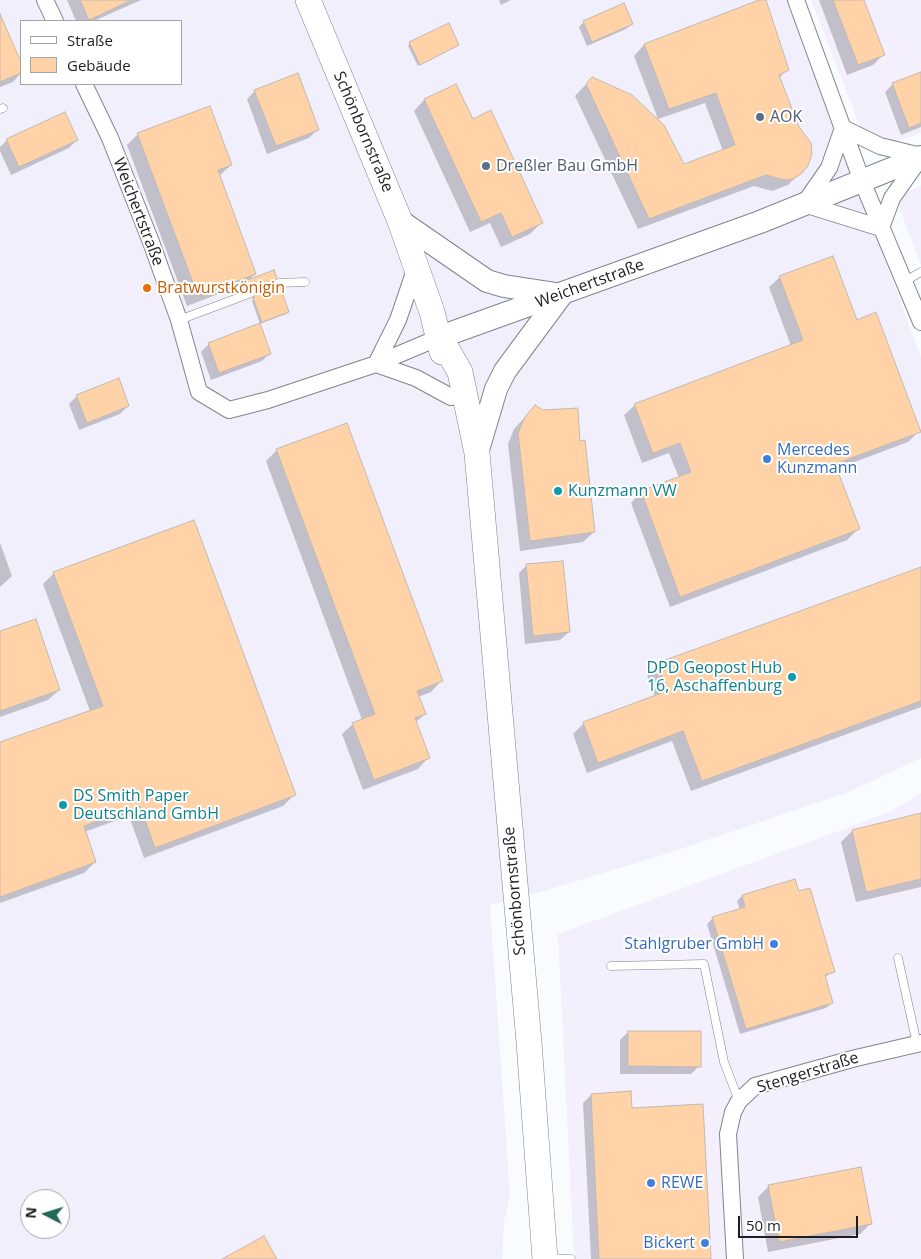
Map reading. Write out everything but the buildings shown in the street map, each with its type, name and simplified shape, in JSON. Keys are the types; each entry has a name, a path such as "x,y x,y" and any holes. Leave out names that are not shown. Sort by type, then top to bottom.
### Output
{"main road":[{"name":"Schönbornstraße","path":"308,0 400,221 440,337 473,506 490,608"},
{"name":"Weichertstraße","path":"440,337 804,204 921,157"},
{"path":"400,221 487,281 523,290 562,294"},
{"path":"477,453 496,389 505,371 562,294"},
{"name":"Schönbornstraße","path":"440,337 460,372 477,453 538,1173 540,1258"}],"street":[{"path":"45,0 55,20"},
{"path":"796,0 862,181 921,322"},
{"name":"Weichertstraße","path":"84,85 113,147 179,320 199,392 229,410 268,400 376,364 440,337"},
{"path":"843,128 880,146 921,157 892,198 881,228"},
{"path":"843,128 829,168 804,204 881,228"},
{"path":"416,266 398,320 376,364 424,381 451,397"},
{"name":"Stengerstraße","path":"735,1259 728,1134 733,1112 739,1100 755,1086 919,1043"}],"lane":[{"path":"905,281 921,272"},
{"path":"279,283 305,282"},
{"path":"179,320 251,293"},
{"path":"898,958 919,1043"},
{"path":"611,966 704,964 724,1062 739,1100"},
{"path":"540,1258 570,1259"}],"shaded area":[{"path":"0,0 788,0 921,357 921,758 849,792 669,853 511,901 490,905 510,1196 504,1222 502,1259 0,1259"},
{"path":"811,0 921,0 921,133 870,152"},
{"path":"921,186 921,265 895,197"},
{"path":"921,793 921,1259 574,1259 558,934 890,812"}],"place":[{"name":"AOK","path":"760,117"},
{"name":"Dreßler Bau GmbH","path":"486,166"},
{"name":"Bratwurstkönigin","path":"147,288"},
{"name":"Mercedes Kunzmann","path":"767,459"},
{"name":"Kunzmann VW","path":"558,491"},
{"name":"DPD Geopost Hub 16, Aschaffenburg","path":"792,677"},
{"name":"DS Smith Paper Deutschland GmbH","path":"63,805"},
{"name":"Stahlgruber GmbH","path":"774,944"},
{"name":"REWE","path":"651,1183"},
{"name":"Bickert","path":"705,1243"}]}
